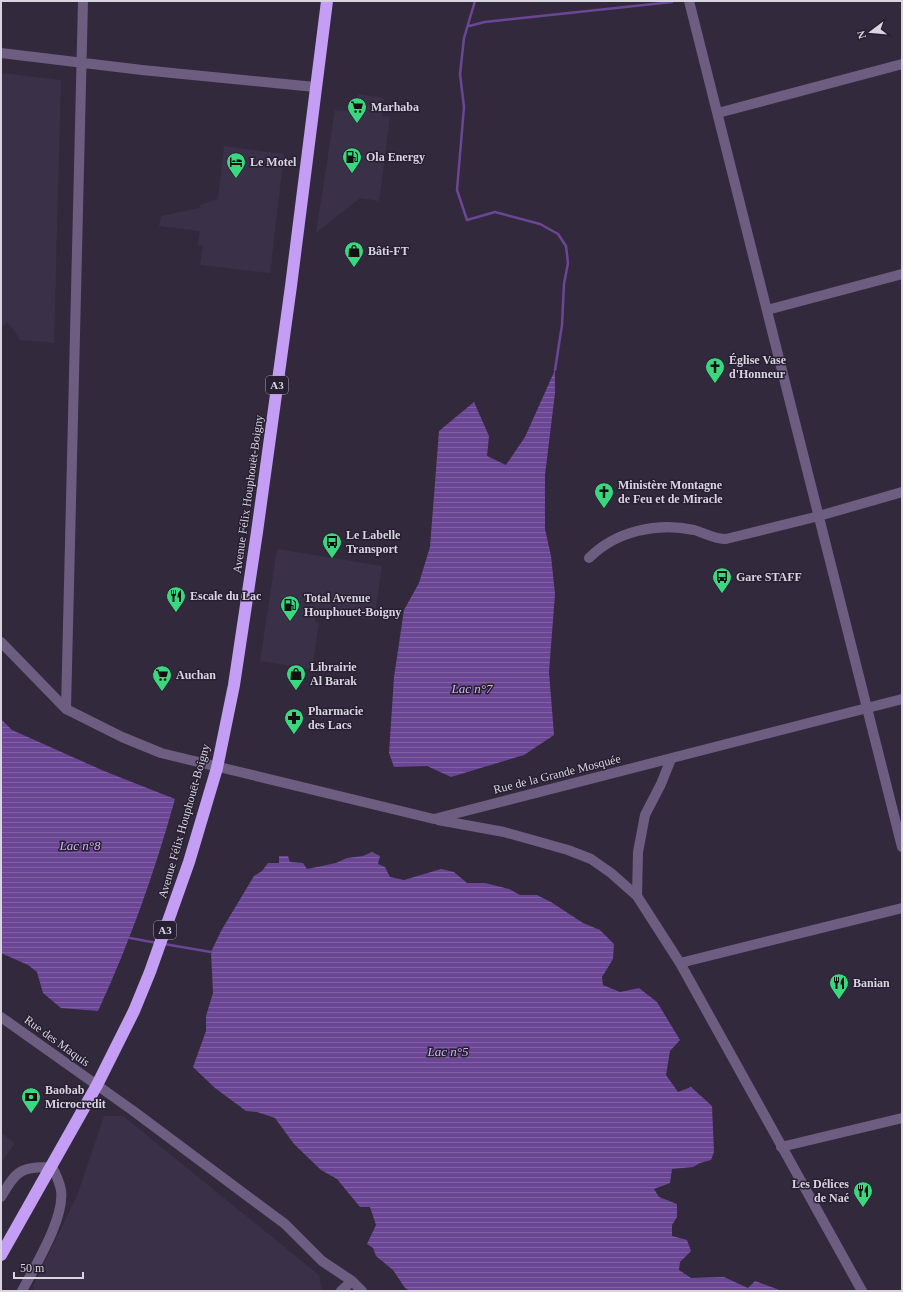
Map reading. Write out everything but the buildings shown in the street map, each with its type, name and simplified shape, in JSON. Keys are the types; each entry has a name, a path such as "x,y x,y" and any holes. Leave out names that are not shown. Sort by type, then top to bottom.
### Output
{"highway":[{"name":"Avenue Félix Houphouët-Boigny","path":"1,1255 97,1085 134,1011 150,972 189,862 217,768 234,684 257,532 291,286 327,1"}],"street":[{"path":"66,709 84,1"},
{"path":"689,1 902,847"},
{"path":"1,53 82,63 316,87"},
{"path":"718,113 902,64"},
{"path":"767,310 902,274"},
{"path":"589,558 607,544 642,529 683,529 695,531 718,539 726,539 819,516 902,492"},
{"name":"Rue de la Grande Mosquée","path":"1,642 66,709 122,737 161,753 217,768 434,819 902,700"},
{"path":"637,896 638,852 645,815 661,784 671,759"},
{"path":"434,819 511,834 568,850 591,859 611,873 637,896 680,963 862,1291"},
{"path":"680,963 902,908"},
{"name":"Rue des Maquis","path":"1,1017 97,1085 285,1224 322,1261 352,1281 362,1291"},
{"path":"781,1147 902,1118"},
{"path":"1,1197 15,1175 21,1171 34,1167 52,1166 59,1180 61,1191 58,1215 22,1291"},
{"path":"341,1291 352,1281"}],"shaded area":[{"path":"1,73 61,80 54,343 20,340 7,322 1,327"},
{"path":"358,94 384,98 382,116 390,117 379,201 360,198 316,233 335,110 356,112"},
{"path":"224,146 284,154 270,273 200,265 203,246 198,245 200,231 159,226 161,216 199,208 200,205 218,199"},
{"path":"277,549 382,566 374,620 316,611 315,622 319,623 312,669 260,661"},
{"path":"104,1116 123,1116 319,1275 322,1291 35,1291 33,1286 77,1196"},
{"path":"1,1133 15,1143 1,1163"}],"water":[{"name":"Lac n°7","path":"555,370 555,393 545,475 545,529 551,556 555,594 549,672 554,735 524,755 451,777 427,766 394,767 389,753 394,677 404,610 419,583 430,547 439,431 474,402 489,436 487,456 506,465 525,437"},
{"name":"Lac n°8","path":"1,719 12,730 104,771 175,799 141,906 121,959 98,1011 61,1008 43,993 37,972 28,965 1,953"},
{"name":"Lac n°5","path":"372,852 380,856 378,864 385,867 390,877 404,880 441,869 454,872 467,883 485,883 509,889 520,895 537,895 551,902 583,923 600,930 614,944 613,959 602,977 603,985 620,992 639,988 657,1002 680,1040 670,1051 666,1075 678,1092 691,1087 712,1106 714,1152 711,1160 693,1167 672,1169 670,1183 654,1189 659,1197 677,1204 677,1217 672,1225 672,1236 687,1240 691,1251 680,1262 679,1270 691,1278 724,1277 748,1288 755,1281 782,1291 410,1291 405,1288 393,1270 376,1256 373,1248 367,1244 376,1225 370,1207 360,1207 337,1179 321,1170 294,1144 275,1118 257,1112 246,1111 215,1088 193,1067 206,1031 206,1016 213,993 211,952 221,931 254,876 262,871 268,863 279,863 279,856 288,856 290,862 303,863 307,869 336,863 347,858 363,856"}],"waterway":[{"path":"475,1 464,38 460,74 464,107 457,190 467,220 495,212 540,224 558,234 566,246 568,263 564,284 562,325 555,370"},
{"path":"469,26 485,22 672,2"},
{"path":"130,938 157,943"},
{"path":"164,944 211,952"}],"place":[{"name":"Marhaba","path":"357,124"},
{"name":"Ola Energy","path":"352,174"},
{"name":"Le Motel","path":"236,179"},
{"name":"Bâti-FT","path":"354,268"},
{"name":"Église Vase d'Honneur","path":"715,384"},
{"name":"Ministère Montagne de Feu et de Miracle","path":"604,509"},
{"name":"Le Labelle Transport","path":"332,559"},
{"name":"Gare STAFF","path":"722,594"},
{"name":"Escale du Lac","path":"176,613"},
{"name":"Total Avenue Houphouet-Boigny","path":"290,622"},
{"name":"Librairie Al Barak","path":"296,691"},
{"name":"Auchan","path":"162,692"},
{"name":"Pharmacie des Lacs","path":"294,735"},
{"name":"Banian","path":"839,1000"},
{"name":"Baobab Microcredit","path":"31,1114"},
{"name":"Les Délices de Naé","path":"863,1208"}]}
